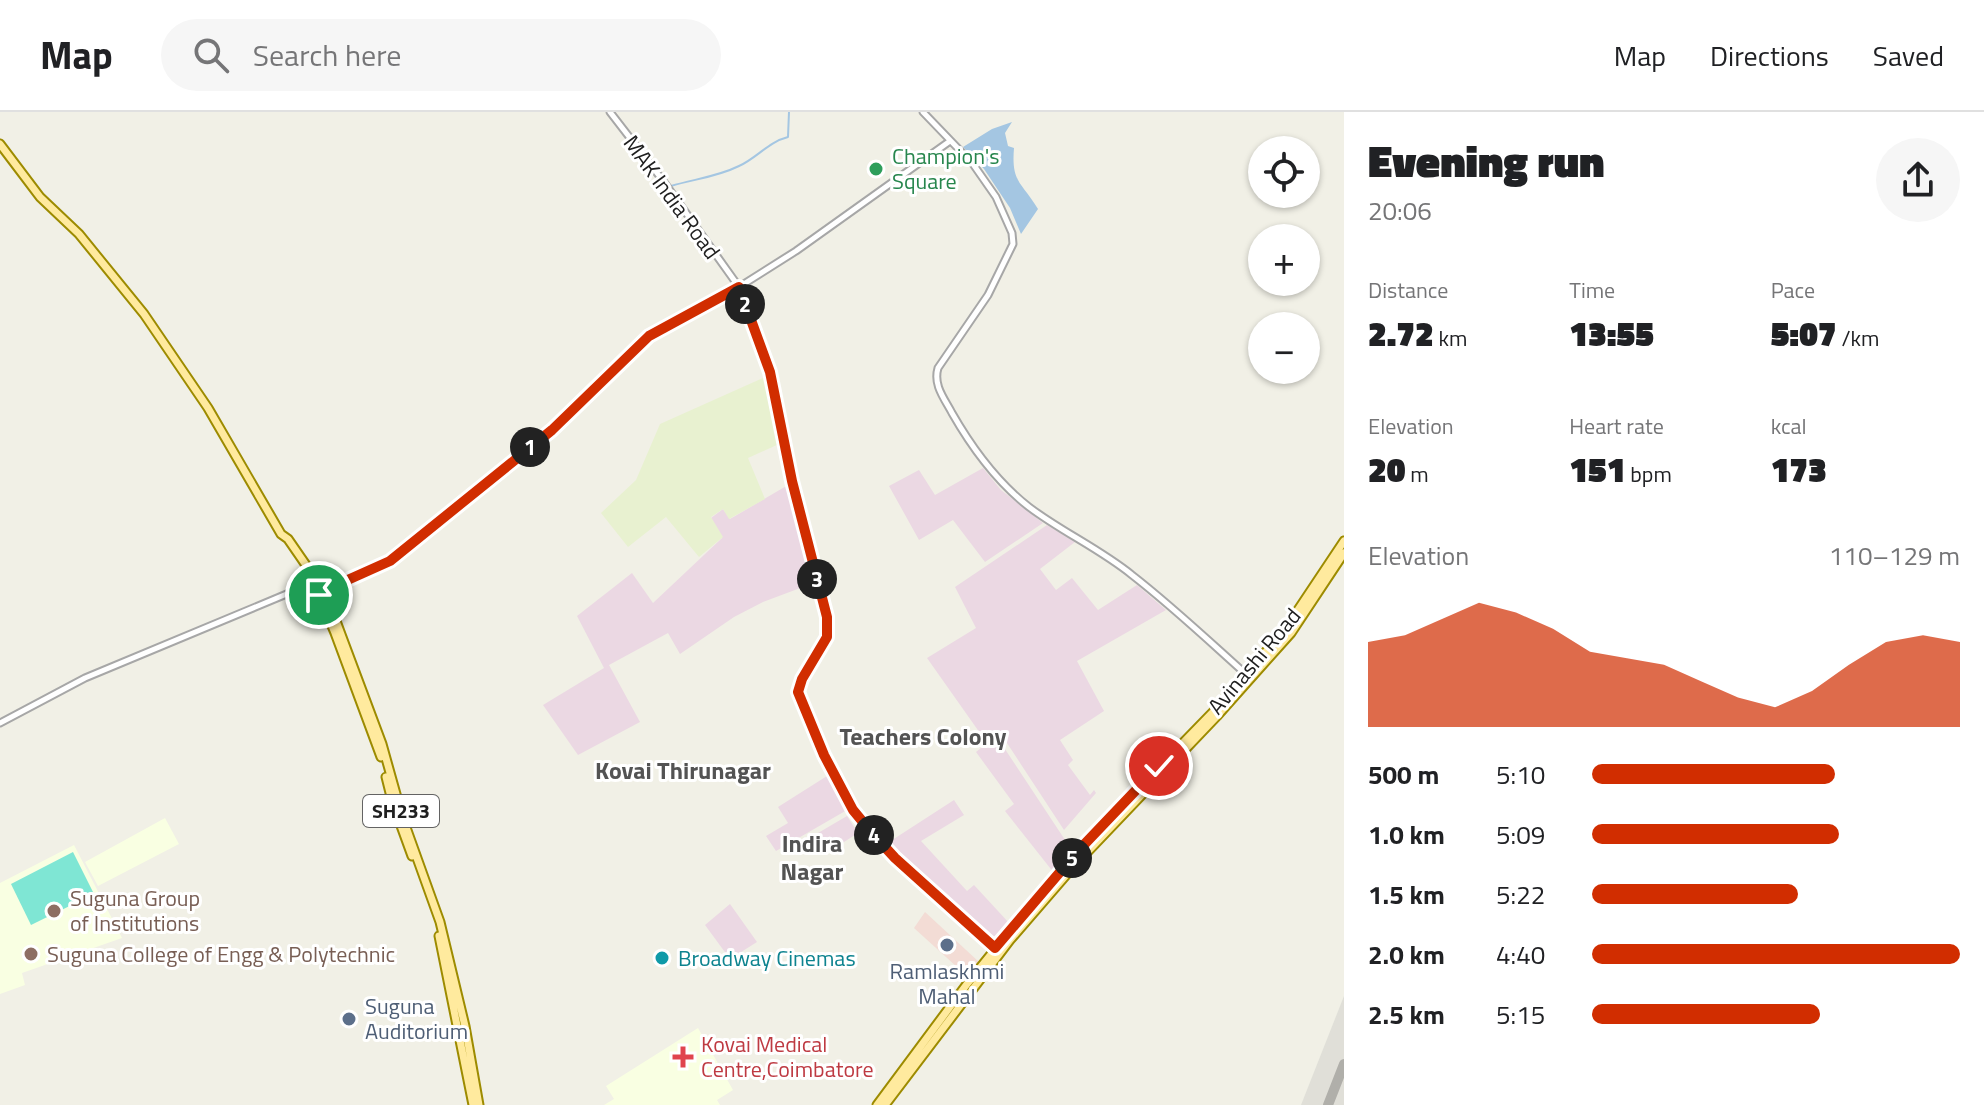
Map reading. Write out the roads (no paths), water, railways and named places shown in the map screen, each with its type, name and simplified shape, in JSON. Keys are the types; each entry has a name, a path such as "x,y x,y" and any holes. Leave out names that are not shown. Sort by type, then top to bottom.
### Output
{"main road":[{"name":"SH233","path":"0,144 40,197 79,234 144,314 208,408 281,534 323,591 382,744 405,824 440,922 465,1026 476,1105"},
{"name":"Avinashi Road","path":"1249,677 1289,624 1344,541"},
{"name":"Avinashi Road","path":"877,1105 998,950 1291,633 1344,553"},
{"path":"315,582 384,765 392,801 435,921 476,1105"},
{"name":"Avinashi Road","path":"885,1105 998,950"}],"street":[{"name":"MAK India Road","path":"610,112 739,287 770,372 792,481 827,617 827,637 802,679 798,692 823,753 853,810 895,858 998,950"},
{"path":"923,112 973,164 996,197 1012,233 1013,244 988,295 938,368 935,378 937,386 976,450 1007,489 1050,522 1131,574 1249,677"},
{"path":"323,591 390,561 552,430 649,336 739,287 796,251 950,141"},
{"path":"0,723 95,673 315,582"}],"waterway":[{"path":"671,186 731,170 788,137 789,112"}],"place":[{"name":"Champion's Square","path":"876,169"},
{"name":"Suguna Group of Institutions","path":"54,911"},
{"name":"Ramlaskhmi Mahal","path":"947,945"},
{"name":"Suguna College of Engg & Polytechnic","path":"31,954"},
{"name":"Broadway Cinemas","path":"662,958"},
{"name":"Suguna Auditorium","path":"349,1019"},
{"name":"Kovai Medical Centre,Coimbatore","path":"683,1057"}],"district":[{"name":"Teachers Colony","path":"923,737"},
{"name":"Kovai Thirunagar","path":"683,771"},
{"name":"Indira Nagar","path":"812,858"}]}
